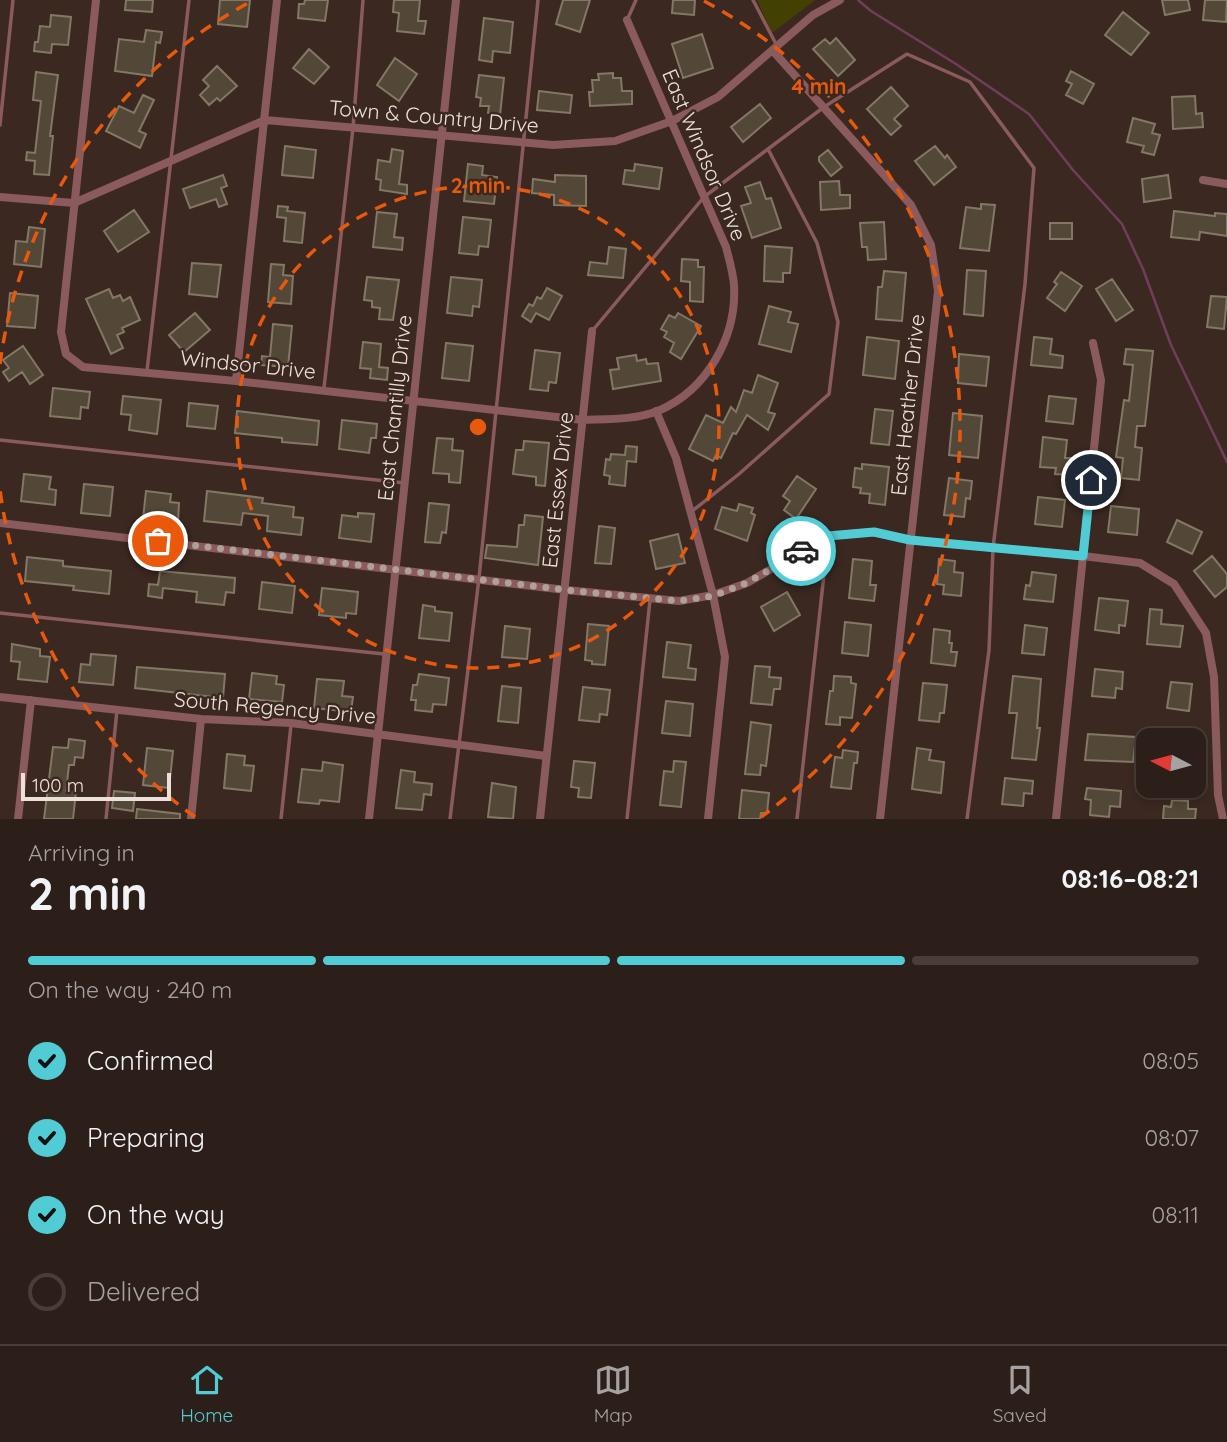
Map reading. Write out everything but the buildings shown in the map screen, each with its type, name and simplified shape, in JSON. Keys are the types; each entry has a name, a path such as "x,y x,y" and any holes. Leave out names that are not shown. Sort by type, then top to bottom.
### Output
{"street":[{"name":"Windsor Drive","path":"96,0 61,332 65,354 83,367 236,381 583,420"},
{"path":"236,381 277,0"},
{"name":"East Chantilly Drive","path":"369,819 456,0"},
{"name":"Town & Country Drive","path":"0,197 74,203 265,120 553,145 615,141 672,121 718,97 813,15 840,0"},
{"name":"East Windsor Drive","path":"583,420 622,419 656,411 687,395 710,368 726,342 732,317 734,284 726,247 627,20"},
{"name":"East Heather Drive","path":"775,49 911,205 931,245 938,291 880,819"},
{"path":"1203,180 1227,184"},
{"name":"East Essex Drive","path":"540,819 592,331"},
{"path":"1056,819 1101,380 1093,343"},
{"path":"656,411 676,458 713,596 725,657 708,819"},
{"path":"0,523 679,601 713,596 747,583 828,536 874,532 910,540 1140,563 1174,584 1206,633 1214,677 1219,795 1223,819"},
{"name":"South Regency Drive","path":"0,697 201,719 291,723 546,756"},
{"path":"18,819 31,700"},
{"path":"191,819 201,719"}],"lane":[{"path":"0,125 13,0"},
{"path":"147,373 189,0"},
{"path":"324,391 353,128 363,0"},
{"path":"450,819 479,578 538,0"},
{"path":"627,20 636,0"},
{"path":"753,0 775,49"},
{"path":"592,331 705,197 824,107 906,54 970,82 1034,168 1025,284 993,548 989,650 967,819"},
{"path":"691,512 739,474 829,394 838,323 817,243 768,149"},
{"path":"0,440 405,483"},
{"path":"797,819 828,536"},
{"path":"626,819 650,598"},
{"path":"0,613 385,654"},
{"path":"106,819 117,710"},
{"path":"281,819 291,723"}],"shaded area":[{"path":"757,0 815,0 772,33"}],"waterway":[{"path":"858,0 1029,114 1073,170 1122,224 1143,269 1171,345 1227,462"}],"way so far":[{"path":"158,541 679,601 713,596 747,583 801,551"}],"route":[{"path":"801,551 828,536 874,532 910,540 1083,556 1091,480"}]}
